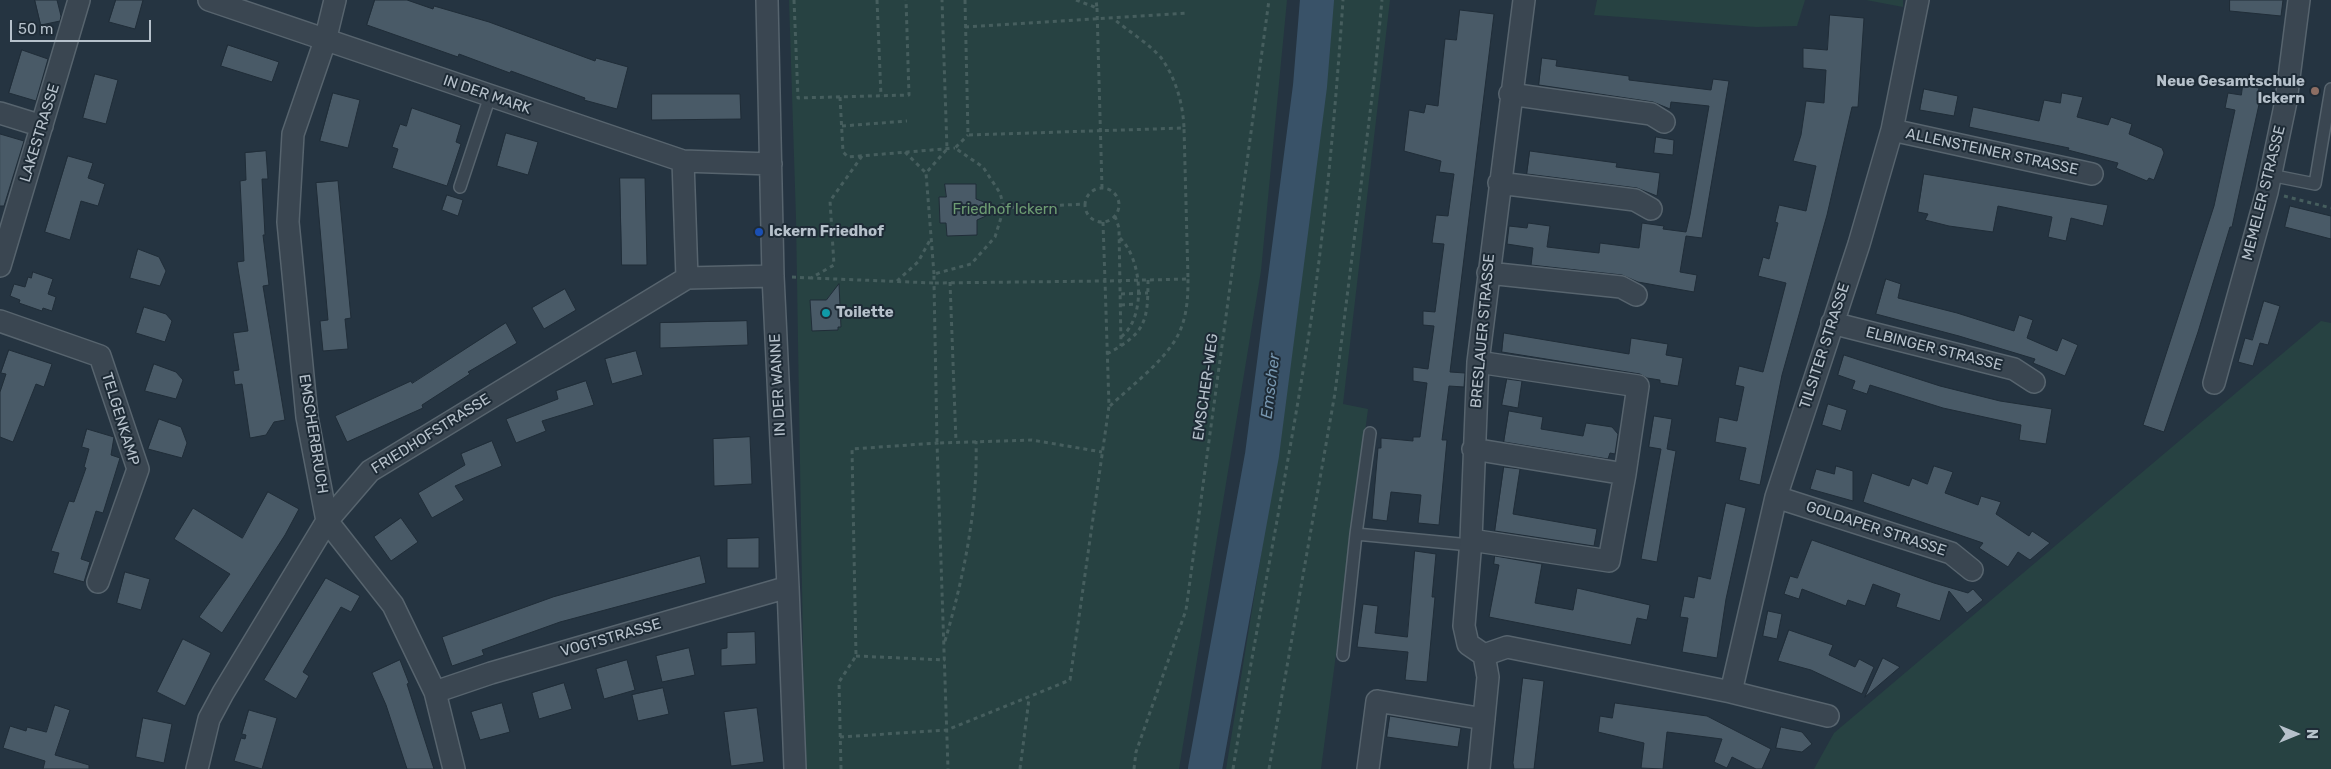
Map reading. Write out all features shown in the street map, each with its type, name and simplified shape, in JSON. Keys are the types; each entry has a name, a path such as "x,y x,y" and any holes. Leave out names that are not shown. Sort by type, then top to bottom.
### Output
{"street":[{"name":"LAKESTRASSE","path":"0,266 79,0"},
{"name":"IN DER MARK","path":"208,0 683,161 771,164"},
{"name":"EMSCHERBRUCH","path":"335,0 325,41 293,134 288,222 307,418 327,521 393,605 435,692 454,769"},
{"name":"IN DER WANNE","path":"767,0 773,276 795,769"},
{"name":"BRESLAUER STRASSE","path":"1484,655 1468,644 1464,626 1470,543 1478,362 1510,94 1524,0"},
{"name":"TILSITER STRASSE","path":"1731,692 1776,497 1859,244 1892,130 1918,0"},
{"name":"MEMELER STRASSE","path":"2214,384 2268,183 2286,101 2299,0"},
{"path":"1510,94 1651,114 1664,122"},
{"path":"0,113 42,126"},
{"name":"ALLENSTEINER STRASSE","path":"1892,130 2092,174"},
{"path":"683,161 687,278 773,276"},
{"path":"1499,183 1635,200 1652,209"},
{"path":"1488,273 1621,286 1636,295"},
{"name":"FRIEDHOFSTRASSE","path":"197,769 209,719 223,693 327,521 370,471 687,278"},
{"name":"TELGENKAMP","path":"0,321 100,356 138,469 98,582"},
{"name":"ELBINGER STRASSE","path":"1832,323 2014,369 2034,382"},
{"path":"1470,543 1609,560 1625,474 1638,386 1478,362"},
{"path":"1473,449 1625,474"},
{"name":"GOLDAPER STRASSE","path":"1776,497 1951,553 1972,570"},
{"name":"VOGTSTRASSE","path":"435,692 491,673 788,587"},
{"path":"1480,769 1488,677 1484,655 1507,647 1731,692 1828,716"},
{"path":"1368,769 1377,701 1484,720"}],"lane":[{"path":"2268,183 2315,184 2331,89"},
{"path":"460,187 490,96"},
{"path":"1343,655 1356,534 1370,433"},
{"path":"1356,534 1470,543"}],"path":[{"path":"794,0 798,98 909,95 906,0"},
{"path":"877,0 881,96"},
{"path":"926,173 947,149 942,0"},
{"path":"965,0 968,135"},
{"path":"1076,0 1097,8"},
{"path":"1096,0 1102,188"},
{"name":"EMSCHER-WEG","path":"1134,769 1136,752 1186,610 1269,0"},
{"path":"1233,769 1313,306 1336,113 1344,0"},
{"path":"1269,769 1335,393 1374,83 1382,0"},
{"path":"965,27 1188,13"},
{"path":"1109,406 1159,360 1179,334 1187,307 1188,280 1184,107 1174,82 1161,58 1114,19"},
{"path":"840,97 843,152 848,157 955,148 968,135 1184,128"},
{"path":"842,126 907,122"},
{"path":"934,274 970,264 995,237 1004,208 1000,193 983,167 955,148"},
{"path":"905,152 926,173 932,238 948,769"},
{"path":"862,156 830,201 834,265 811,278 934,283 1188,280"},
{"path":"2268,183 2331,208"},
{"path":"1102,188 1111,190 1119,200 1115,216 1103,222 1090,217 1085,204 1091,192 1102,188"},
{"path":"1004,208 1085,204"},
{"path":"1115,216 1119,228 1122,346"},
{"path":"840,737 947,730 1030,698 1070,680 1109,406 1103,222"},
{"path":"896,281 918,262 932,238"},
{"path":"1119,238 1128,245 1138,280 1137,304 1129,327 1122,337"},
{"path":"1107,354 1131,340 1142,327 1148,304 1148,280"},
{"path":"950,282 956,442"},
{"path":"1120,294 1148,293"},
{"path":"1121,305 1137,304"},
{"path":"841,769 838,682 856,656 852,449 976,441 1032,440 1102,452"},
{"path":"944,644 961,585 977,477 976,441"},
{"path":"856,656 945,660"},
{"path":"1020,769 1030,698"}],"green space":[{"name":"Friedhof Ickern","path":"789,0 1287,0 1261,271 1179,769 805,769 796,219"},
{"path":"1328,0 1390,0 1343,404 1368,409 1321,769 1226,769 1260,561 1299,298"},
{"path":"1597,0 1805,0 1797,26 1756,27 1594,15"},
{"path":"1866,0 1903,0 1903,7"},
{"path":"2321,321 2331,323 2331,769 1814,769 1834,733"}],"building":[{"path":"35,0 57,0 61,16 60,21 41,25"},
{"path":"116,0 143,0 135,29 109,22"},
{"path":"375,0 407,0 433,9 434,6 489,22 595,61 596,58 628,67 617,109 584,100 585,98 511,71 510,73 459,54 458,57 367,25"},
{"path":"2230,0 2283,0 2281,16 2230,11"},
{"path":"1460,10 1494,14 1450,372 1465,373 1464,387 1449,386 1442,440 1447,440 1439,525 1418,523 1421,495 1391,492 1387,521 1372,519 1378,448 1381,448 1381,438 1413,441 1413,437 1420,437 1427,383 1413,381 1413,367 1428,369 1434,326 1423,325 1423,311 1435,312 1444,244 1432,243 1436,215 1448,216 1454,174 1439,172 1441,161 1404,151 1409,110 1424,113 1426,104 1438,106 1445,39 1456,40"},
{"path":"1830,15 1864,18 1858,107 1852,107 1827,215 1782,375 1760,485 1739,480 1746,448 1715,442 1719,417 1737,421 1744,387 1735,385 1739,366 1763,372 1786,283 1758,276 1763,257 1769,259 1778,223 1775,222 1779,205 1806,211 1816,166 1793,161 1801,135 1806,101 1824,103 1826,70 1803,68 1803,48 1827,50"},
{"path":"228,45 279,62 272,82 221,66"},
{"path":"22,50 48,59 36,101 9,93"},
{"path":"1542,58 1557,60 1556,66 1629,76 1629,80 1711,90 1713,79 1729,81 1702,238 1686,236 1680,272 1697,275 1694,292 1638,282 1622,275 1531,265 1533,248 1507,244 1509,226 1527,228 1528,223 1550,226 1547,247 1599,253 1600,243 1639,248 1642,223 1664,226 1663,229 1686,232 1690,215 1709,106 1671,102 1670,109 1653,102 1539,85"},
{"path":"95,74 118,80 106,124 83,118"},
{"path":"2243,85 2259,88 2257,100 2260,100 2232,227 2230,227 2198,332 2164,432 2143,425 2214,206 2235,110 2225,108 2228,93 2241,95"},
{"path":"1924,89 1958,96 1954,116 1920,110"},
{"path":"333,93 360,100 348,148 320,141"},
{"path":"2062,93 2083,97 2077,117 2108,125 2111,117 2132,124 2129,134 2162,148 2164,153 2154,180 2149,178 2147,181 2116,168 2118,163 2068,150 2069,148 1969,127 1973,107 2039,121 2044,100 2060,103"},
{"path":"652,94 740,94 741,119 652,120"},
{"path":"412,108 461,125 456,142 461,144 447,186 392,168 398,149 392,147 400,124 406,126"},
{"path":"506,133 538,142 528,175 497,166"},
{"path":"0,134 24,141 4,206 0,206"},
{"path":"1656,137 1674,140 1673,155 1654,153"},
{"path":"266,151 268,179 262,179 265,235 263,235 269,285 263,286 285,420 274,422 266,435 250,438 242,384 235,385 233,371 239,370 233,333 248,331 237,262 244,261 240,181 246,180 245,153"},
{"path":"1530,151 1617,163 1616,167 1660,173 1657,196 1637,188 1527,174"},
{"path":"68,156 93,163 88,178 105,184 98,206 81,201 70,240 45,232"},
{"path":"1924,174 2108,205 2103,226 2071,218 2066,241 2048,237 2052,217 1998,206 1993,232 1949,226 1925,220 1928,214 1918,212"},
{"path":"620,178 645,178 647,265 622,265"},
{"path":"338,181 351,318 345,319 348,349 323,351 320,321 328,320 316,183"},
{"path":"945,184 976,184 976,199 984,202 989,210 986,216 977,220 977,235 947,236 946,223 940,223 939,197 946,197"},
{"path":"447,195 463,200 458,216 442,210"},
{"path":"2290,206 2331,216 2331,239 2285,227"},
{"path":"138,249 159,257 166,271 160,286 130,278"},
{"path":"33,272 53,279 48,294 56,297 52,311 43,308 42,311 19,303 20,300 10,296 14,284 25,287 28,277 31,278"},
{"path":"1886,279 1901,284 1898,298 1957,313 2014,331 2019,315 2033,320 2027,338 2057,351 2062,338 2078,345 2065,376 2033,363 2035,359 1876,314"},
{"name":"Toilette","path":"839,284 841,327 838,327 838,330 812,331 810,300 826,300"},
{"path":"565,289 576,310 544,329 532,308"},
{"path":"2264,301 2280,306 2268,345 2260,343 2253,366 2238,362 2245,338 2252,340"},
{"path":"144,307 166,314 172,321 165,342 136,333"},
{"path":"747,321 748,345 660,348 660,323"},
{"path":"506,323 517,343 468,372 470,374 422,405 423,408 347,442 335,416 411,381 412,383"},
{"path":"1504,333 1629,354 1631,338 1668,344 1666,355 1683,358 1678,386 1660,383 1660,380 1647,378 1640,374 1502,352"},
{"path":"9,350 52,364 44,387 36,384 13,442 0,437 0,392 6,374 1,373"},
{"path":"636,351 643,375 612,384 605,359"},
{"path":"1844,355 1940,386 2000,401 2052,409 2046,444 2019,440 2021,425 1943,408 1870,385 1867,394 1852,389 1855,381 1838,375"},
{"path":"154,364 176,372 183,380 176,399 145,391"},
{"path":"1507,379 1522,381 1518,408 1502,405"},
{"path":"586,381 594,405 542,421 546,431 516,443 506,419 558,399 556,391"},
{"path":"1828,404 1847,410 1841,431 1822,425"},
{"path":"1509,411 1543,417 1541,429 1583,436 1586,423 1612,427 1618,434 1615,454 1610,453 1608,459 1504,442"},
{"path":"1654,416 1672,419 1667,449 1676,451 1657,562 1641,559 1661,449 1649,447"},
{"path":"159,419 181,427 187,443 182,458 148,449"},
{"path":"87,429 114,437 111,455 120,458 103,513 96,511 81,559 90,562 84,582 53,573 59,553 51,551 69,501 74,502 86,468 84,467 89,449 82,447"},
{"path":"750,437 752,484 714,486 713,439"},
{"path":"492,441 502,466 455,486 464,500 432,518 418,493 465,465 461,454"},
{"path":"1836,466 1853,471 1853,501 1810,489 1816,469 1834,474"},
{"path":"1934,466 1953,472 1945,493 1978,505 1981,496 2001,502 1996,514 2029,536 2032,531 2050,543 2030,560 2018,552 2008,567 1979,548 1983,543 1863,502 1872,473 1909,486 1912,478 1927,484"},
{"path":"1504,467 1520,469 1513,514 1597,529 1594,546 1495,531"},
{"path":"268,492 299,509 285,535 222,633 199,617 230,574 174,539 193,508 242,538"},
{"path":"1726,503 1746,508 1726,599 1717,658 1682,652 1688,618 1680,617 1684,596 1694,598 1698,576 1710,579"},
{"path":"401,518 418,542 391,561 374,537"},
{"path":"759,538 759,568 727,568 727,539"},
{"path":"1812,540 1934,583 1968,593 1973,589 1983,600 1967,613 1949,591 1940,621 1896,607 1900,594 1873,584 1865,606 1848,600 1846,606 1802,589 1799,599 1784,594 1790,576 1797,578"},
{"path":"1415,551 1436,554 1432,597 1435,597 1427,682 1405,680 1408,652 1357,647 1363,604 1378,606 1375,633 1407,637"},
{"path":"700,556 706,583 560,622 482,650 484,655 452,666 442,637 553,597"},
{"path":"1495,556 1542,564 1535,603 1573,610 1577,588 1650,605 1647,620 1637,618 1631,645 1489,617 1499,565 1494,564"},
{"path":"125,572 150,579 141,610 117,603"},
{"path":"326,578 360,596 351,612 341,607 303,672 309,676 296,699 264,680"},
{"path":"1768,611 1782,614 1777,639 1763,636"},
{"path":"1789,630 1833,645 1829,655 1855,667 1859,659 1874,667 1862,694 1811,670 1778,661"},
{"path":"755,632 756,664 721,666 721,649 727,648 727,633"},
{"path":"183,639 211,653 185,706 157,692"},
{"path":"689,648 695,675 662,682 656,656"},
{"path":"1883,658 1900,667 1865,697"},
{"path":"400,660 409,683 407,684 434,769 407,769 386,705 372,673"},
{"path":"627,660 635,690 604,699 596,669"},
{"path":"1523,678 1544,681 1534,769 1514,769 1513,763"},
{"path":"564,683 572,709 539,719 532,693"},
{"path":"663,688 669,714 638,721 632,695"},
{"path":"502,703 510,732 480,740 471,712"},
{"path":"1615,703 1707,716 1771,749 1762,769 1756,769 1732,757 1727,768 1714,762 1722,739 1667,732 1663,769 1641,768 1644,743 1598,732 1600,716 1612,718"},
{"path":"55,705 70,710 55,755 89,765 89,769 43,769 45,761 3,748 10,726 26,731 27,727 46,732"},
{"path":"757,708 764,762 731,766 724,712"},
{"path":"249,710 277,718 262,769 234,761 241,738 245,739 246,735 242,734"},
{"path":"1390,716 1461,728 1458,747 1387,737"},
{"path":"143,718 172,724 164,763 136,757"},
{"path":"1781,727 1802,732 1812,744 1802,752 1776,748"}],"waterway":[{"name":"Emscher","path":"1205,769 1262,455 1310,86 1317,0"}],"place":[{"name":"Neue Gesamtschule Ickern","path":"2315,91"},
{"name":"Ickern Friedhof","path":"759,232"},
{"name":"Toilette","path":"826,313"}]}
